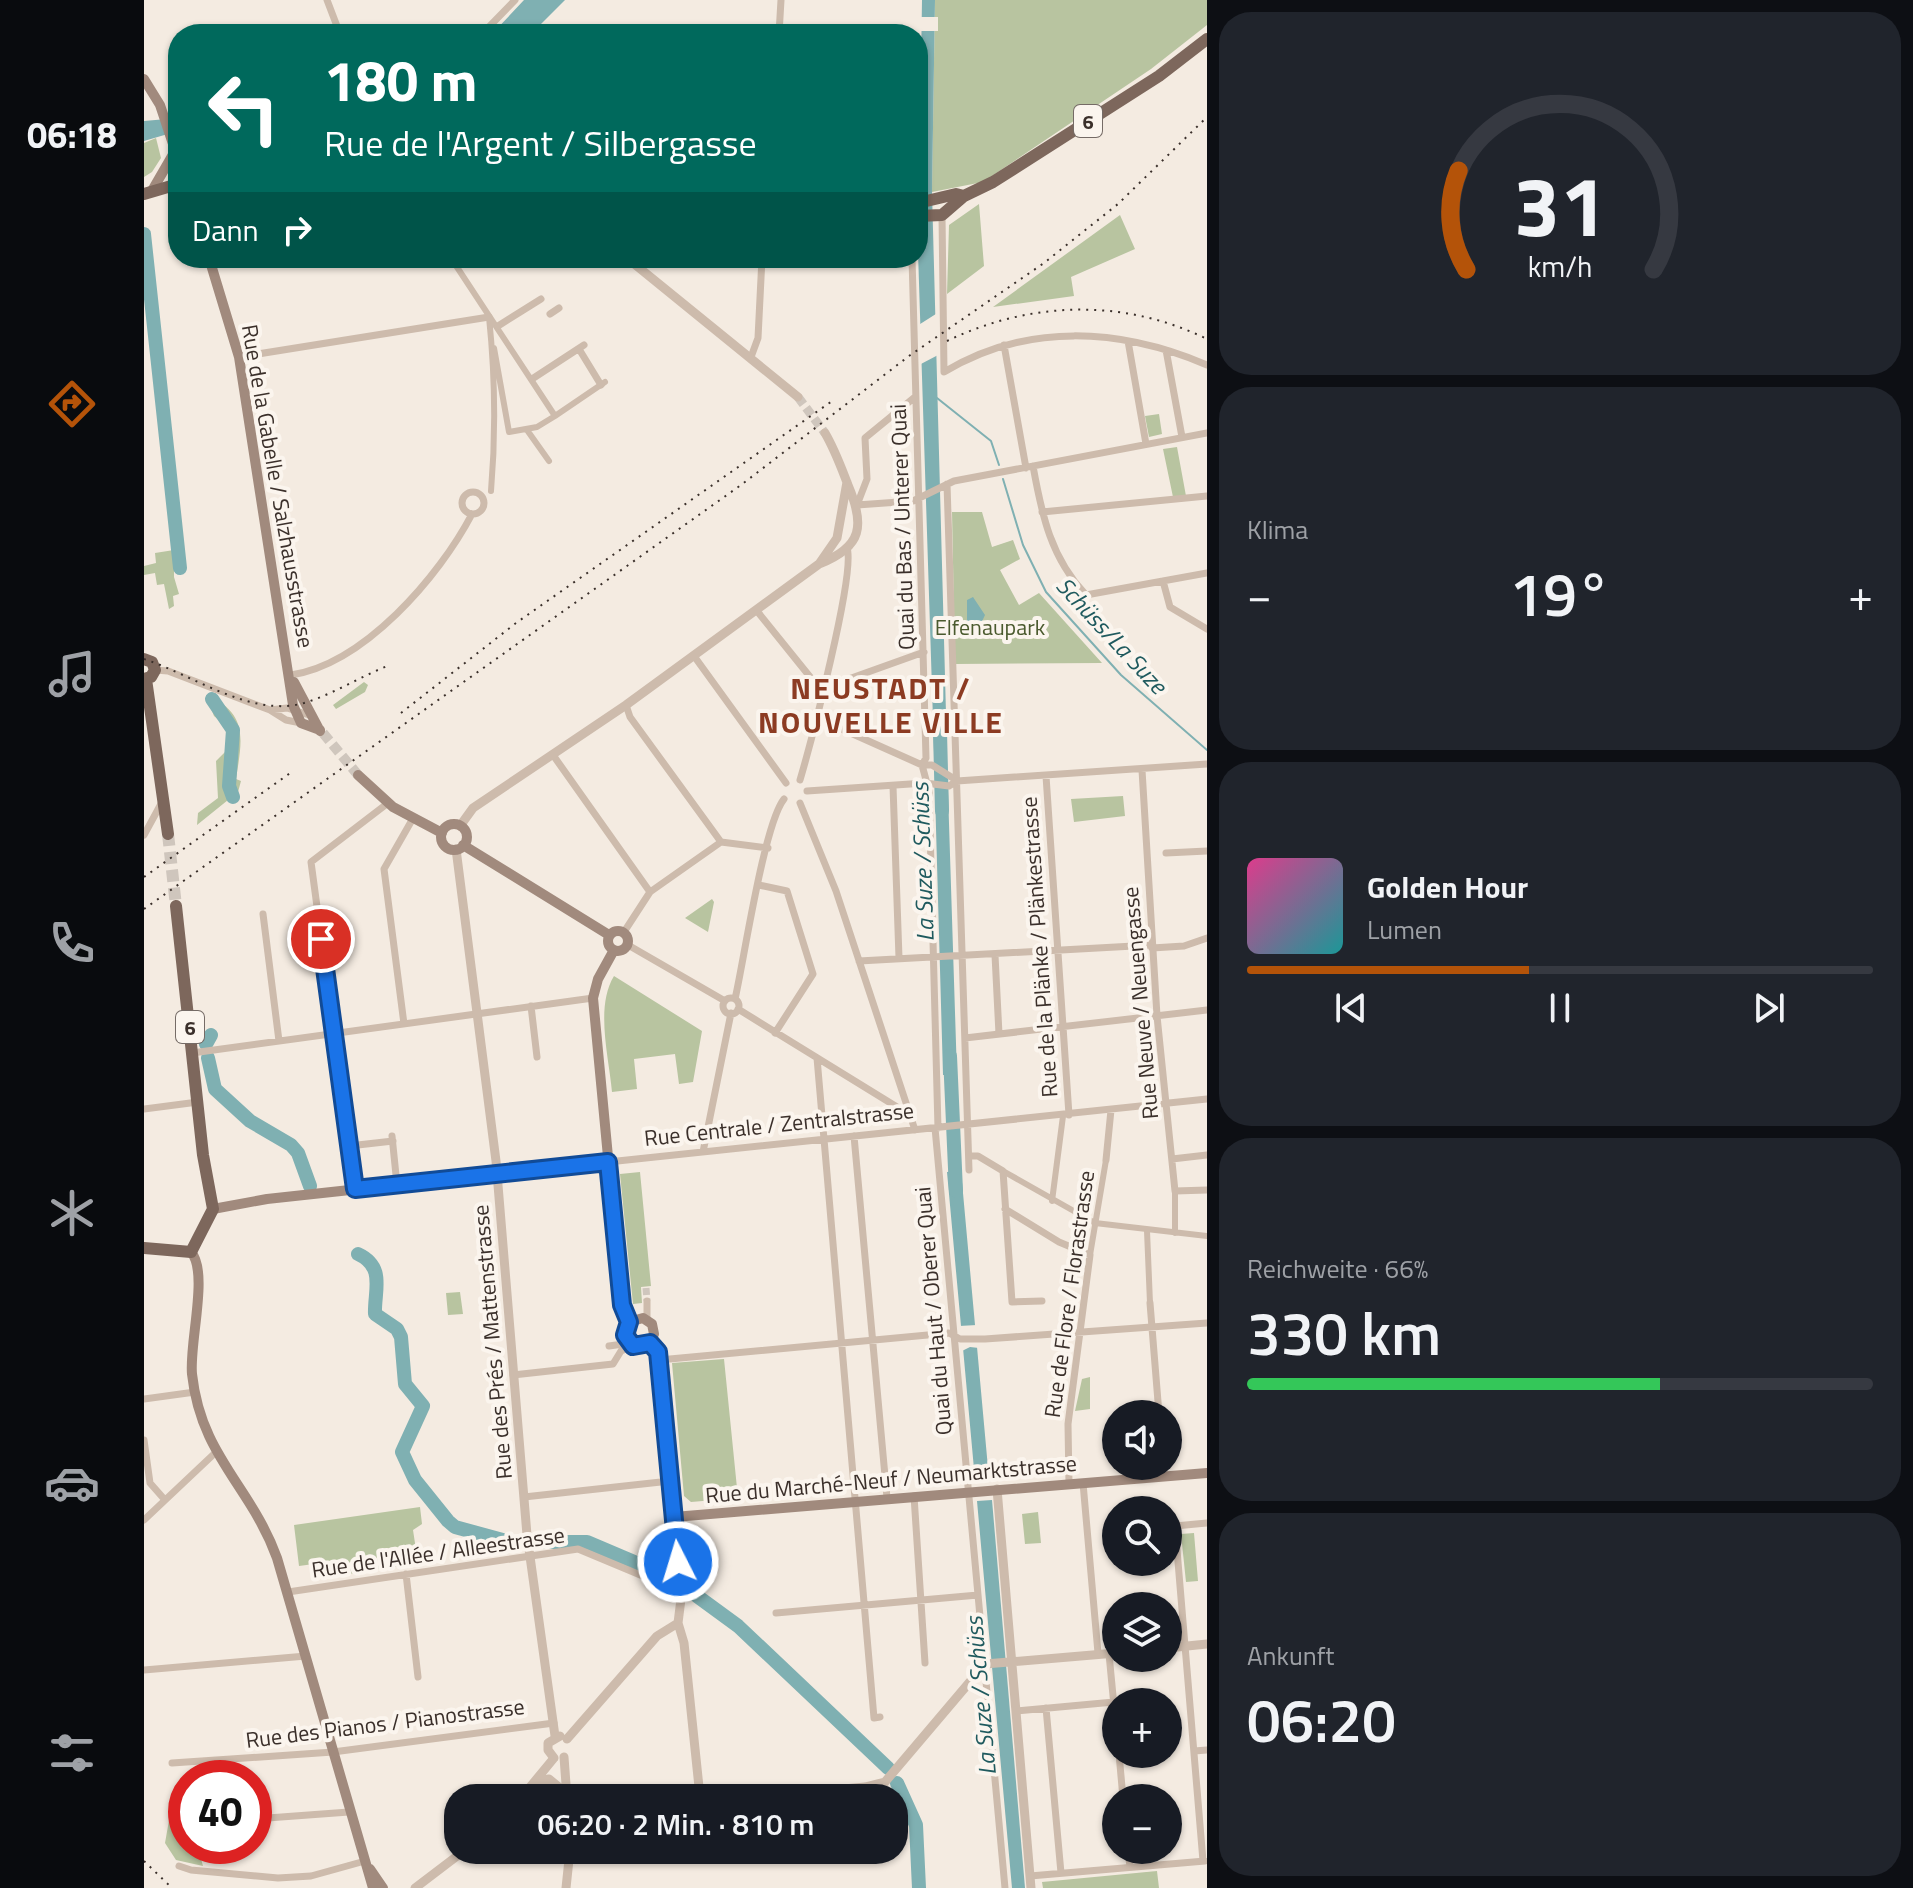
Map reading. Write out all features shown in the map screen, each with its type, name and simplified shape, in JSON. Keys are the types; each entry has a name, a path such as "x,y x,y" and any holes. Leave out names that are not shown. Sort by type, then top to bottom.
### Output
{"main road":[{"name":"6","path":"940,215 964,196 1005,175 1159,76 1207,39"},
{"path":"144,79 168,126"},
{"path":"148,192 168,166"},
{"path":"148,192 168,187"},
{"name":"6","path":"928,201 964,196"},
{"path":"928,216 940,215"},
{"name":"Rue de la Gabelle / Salzhausstrasse","path":"212,268 239,357 295,709 305,719"},
{"path":"144,647 144,659 152,662 148,676 168,834"},
{"path":"291,676 305,719 321,732"},
{"path":"358,775 412,820 442,833"},
{"path":"442,833 449,825 460,826 466,834 459,847"},
{"path":"442,833 444,845 459,847 609,935"},
{"name":"6","path":"176,906 206,1185 213,1209"},
{"path":"609,935 618,930 624,932 628,945 622,950 614,950"},
{"path":"609,935 608,942 614,950"},
{"path":"614,950 598,979 593,998 608,1162 622,1305 629,1322 625,1335 631,1345 650,1343"},
{"name":"Rue Centrale / Zentralstrasse","path":"213,1209 355,1189 608,1162"},
{"path":"213,1209 191,1252 200,1274 191,1342 195,1392 204,1429 215,1453 261,1523 288,1592 373,1888"},
{"path":"144,1248 191,1252"},
{"path":"629,1322 638,1318 647,1320 654,1329 650,1343"},
{"path":"650,1343 658,1352 674,1517"},
{"name":"Rue du Marché-Neuf / Neumarktstrasse","path":"1182,1472 1207,1473"},
{"name":"Rue du Marché-Neuf / Neumarktstrasse","path":"674,1517 1104,1480"},
{"path":"365,1861 383,1888"}],"street":[{"path":"327,0 336,24"},
{"path":"492,24 515,0"},
{"path":"780,24 781,0"},
{"path":"940,215 944,372 1004,345 1068,333 1128,341 1166,350 1207,365"},
{"path":"457,268 555,416"},
{"path":"640,268 798,397"},
{"path":"751,357 759,326 762,268"},
{"name":"Quai du Bas / Unterer Quai","path":"913,268 915,397 922,495 926,758 922,765 929,791 939,1128"},
{"path":"498,326 541,299"},
{"path":"550,314 559,308"},
{"path":"239,357 489,317"},
{"path":"489,317 509,432 527,430 555,416 603,384 582,347 532,379"},
{"path":"1128,341 1146,444"},
{"path":"1004,345 1042,512 1062,567 1086,595 1207,573"},
{"path":"491,491 496,432 494,348"},
{"path":"1166,350 1182,437"},
{"path":"857,505 867,479 865,438 915,397"},
{"path":"527,430 549,461"},
{"path":"807,791 800,780 825,684 847,575 847,548 860,524 857,505 825,433"},
{"path":"843,512 857,505 913,501 946,485 993,474 1207,433"},
{"path":"819,564 837,538 847,482"},
{"name":"Quai du Bas / Unterer Quai","path":"946,485 957,781 958,956 965,1038 963,1126 973,1156 969,1170"},
{"path":"1042,512 1207,496"},
{"path":"291,676 335,662 409,603 436,572 472,514"},
{"path":"837,538 847,548"},
{"path":"460,826 473,808 626,705 819,564 847,548"},
{"path":"1163,581 1170,607 1207,629"},
{"path":"757,611 813,682 843,681 924,652"},
{"path":"694,656 786,783"},
{"path":"148,676 201,685 270,710 286,720 305,719"},
{"path":"626,705 630,717 721,842 769,851"},
{"path":"270,710 295,709"},
{"path":"817,718 922,765 933,766 957,781"},
{"path":"553,755 650,892"},
{"path":"807,791 925,783 949,786 957,781 1207,764"},
{"name":"Rue Neuve / Neuengasse","path":"1142,770 1157,1016 1175,1191 1175,1233"},
{"name":"Rue de la Plänke / Plänkestrasse","path":"1046,776 1066,1115"},
{"path":"703,1152 759,885 778,808 784,799 782,790 786,783 800,780"},
{"path":"893,786 899,958"},
{"path":"800,803 807,791"},
{"path":"784,799 793,804 800,803"},
{"path":"144,835 163,800"},
{"path":"355,1189 311,862 388,803"},
{"path":"800,803 832,880 915,1130"},
{"path":"404,1024 384,869 412,820"},
{"path":"624,932 650,892 721,842"},
{"name":"Rue des Prés / Mattenstrasse","path":"459,847 475,1014 497,1175 527,1535 554,1723 555,1736 547,1746 559,1757"},
{"path":"1166,853 1207,851"},
{"path":"1147,854 1157,854"},
{"path":"759,885 787,891 813,974 775,1033"},
{"path":"263,914 279,1041"},
{"path":"859,961 1184,946 1207,938"},
{"path":"628,945 725,1001 735,999"},
{"path":"995,955 999,1034"},
{"path":"192,1053 593,998"},
{"path":"725,1001 723,1008 775,1033 912,1116"},
{"path":"531,1006 537,1057"},
{"path":"965,1038 1207,1010"},
{"path":"817,1058 874,1718 880,1717"},
{"name":"Rue Centrale / Zentralstrasse","path":"608,1162 1207,1099"},
{"path":"144,1109 198,1102"},
{"name":"Rue de Flore / Florastrasse","path":"1069,1484 1068,1424 1111,1110"},
{"path":"1052,1201 1066,1115"},
{"name":"Quai du Haut / Oberer Quai","path":"939,1128 938,1160 957,1337 978,1595 988,1664 1005,1888"},
{"path":"854,1136 887,1498"},
{"path":"349,1146 392,1138 397,1185"},
{"path":"1172,1159 1207,1155"},
{"path":"973,1156 1095,1223 1207,1236"},
{"path":"1003,1171 1012,1302 1042,1301"},
{"path":"1175,1191 1207,1190"},
{"path":"1005,1209 1059,1242 1090,1255"},
{"path":"1147,1231 1158,1400"},
{"path":"647,1301 647,1320"},
{"path":"659,1360 873,1341 1081,1334 1207,1323"},
{"path":"513,1375 613,1364 621,1351 631,1345"},
{"path":"609,1346 631,1345"},
{"path":"144,1399 195,1392"},
{"path":"144,1440 150,1483 165,1500"},
{"path":"144,1520 215,1453"},
{"path":"524,1497 670,1481"},
{"path":"1083,1483 1098,1653"},
{"path":"996,1489 1031,1888"},
{"path":"914,1496 925,1663"},
{"path":"674,1517 681,1592 678,1623 684,1643 699,1784"},
{"path":"1030,1876 1205,1861 1175,1526 1207,1523"},
{"name":"Rue de l'Allée / Alleestrasse","path":"288,1592 530,1551 585,1550 681,1592"},
{"path":"406,1574 418,1677"},
{"path":"776,1613 978,1595"},
{"path":"567,1739 657,1636 678,1623"},
{"path":"1182,1646 1207,1644"},
{"path":"876,1784 887,1781 988,1664 1102,1653"},
{"path":"144,1670 306,1656"},
{"path":"1016,1711 1102,1703"},
{"path":"1046,1708 1061,1873"},
{"name":"Rue des Pianos / Pianostrasse","path":"216,1760 333,1752 554,1723"},
{"path":"555,1736 567,1739"},
{"path":"536,1782 559,1757 570,1750 567,1739"},
{"path":"1194,1751 1207,1750"},
{"path":"559,1757 565,1784"},
{"path":"536,1782 549,1779 554,1784"},
{"path":"272,1818 349,1812"},
{"path":"179,1866 191,1870 278,1878 311,1876 365,1861"},
{"path":"415,1888 447,1864"},
{"path":"566,1888 569,1864"}],"green space":[{"path":"935,0 1207,0 1207,25 1151,69 983,182 932,192"},
{"path":"156,138 161,158 152,172 144,177 144,143"},
{"path":"979,204 984,266 947,294 949,225"},
{"path":"1120,215 1135,249 1071,277 1074,296 993,307"},
{"path":"1159,414 1162,434 1149,437 1145,416"},
{"path":"1177,447 1186,496 1173,497 1163,449"},
{"name":"Elfenaupark","path":"952,512 982,512 992,547 1013,540 1020,559 1000,570 1019,605 1039,593 1102,663 955,664"},
{"path":"174,550 174,577 179,594 173,596 174,606 169,609 164,584 157,585 155,573 144,575 144,566 156,563 155,553"},
{"path":"364,682 368,685 365,692 336,709 333,705"},
{"path":"206,695 230,710 236,719 240,752 236,779 241,781 238,792 228,795 228,800 197,825 198,813 218,798 216,761 226,751 226,726 214,716"},
{"path":"1123,796 1125,816 1074,822 1071,799"},
{"path":"712,899 714,902 708,932 685,918"},
{"path":"614,976 702,1031 693,1082 679,1084 675,1054 634,1059 637,1089 612,1092 604,1017 608,988"},
{"path":"640,1172 651,1286 641,1287 642,1303 633,1304 620,1174"},
{"path":"460,1292 463,1314 448,1315 446,1293"},
{"path":"724,1359 738,1498 691,1502 684,1496 672,1363"},
{"path":"1090,1377 1090,1409 1075,1411 1082,1379"},
{"path":"420,1507 422,1524 413,1530 418,1563 323,1578 321,1563 299,1566 294,1525"},
{"path":"1038,1512 1041,1543 1025,1544 1022,1514"},
{"path":"1194,1533 1198,1581 1186,1582 1182,1534"},
{"path":"1157,1871 1159,1888 1043,1888 1042,1882"}],"water":[{"path":"524,0 565,0 541,24 501,24"},
{"path":"922,0 935,0 932,192 947,751 934,751 919,268 928,268 928,24 922,24"},
{"path":"168,119 168,134 144,141 144,121"},
{"path":"973,597 985,615 979,628 972,632 967,630 967,600"},
{"path":"948,792 957,1075 943,1075 935,793"},
{"path":"961,1171 989,1479 975,1480 947,1172"},
{"path":"992,1500 1025,1888 1012,1888 977,1501"}],"pier":[{"path":"917,17 938,17 938,31 928,31 928,24 917,24"},
{"path":"939,312 940,354 919,365 917,326"},
{"path":"977,1325 979,1348 970,1347 962,1351 959,1326"}],"waterway":[{"name":"La Suze / Schüss","path":"144,234 180,568"},
{"name":"La Suze / Schüss","path":"937,398 991,441 999,465"},
{"name":"Schüss/La Suze","path":"1003,479 1023,545 1046,592 1121,675 1207,750"},
{"name":"La Suze / Schüss","path":"212,699 233,730 229,786 233,797"},
{"name":"La Suze / Schüss","path":"940,732 942,811"},
{"name":"La Suze / Schüss","path":"206,1044 211,1035"},
{"name":"La Suze / Schüss","path":"950,1056 956,1191"},
{"name":"La Suze / Schüss","path":"208,1058 215,1089 250,1121 291,1145 298,1153 310,1186"},
{"name":"La Suze / Schüss","path":"358,1254 367,1259 375,1273 375,1314 397,1329 401,1337 405,1384 423,1406 402,1452 415,1480 448,1521 455,1527 510,1542 587,1542 667,1576"},
{"name":"La Suze / Schüss","path":"697,1596 738,1626 888,1768"},
{"name":"La Suze / Schüss","path":"897,1783 916,1825 919,1888"}],"tunnel":[{"path":"798,397 825,433"},
{"path":"323,733 358,775"},
{"path":"168,834 176,906"},
{"path":"646,1288 647,1301"}],"railway":[{"path":"144,909 741,485 909,356 1044,263 1118,204 1207,117"},
{"path":"947,341 1011,318 1077,310 1143,316 1207,339"},
{"path":"401,713 516,623 835,399"},
{"path":"144,659 222,693 264,705 284,706 315,699 390,665"},
{"path":"144,877 293,771"},
{"path":"144,1861 172,1888"}],"district":[{"name":"NEUSTADT / NOUVELLE VILLE","path":"881,705"}],"route":[{"path":"321,939 355,1189 608,1162 622,1305 629,1322 625,1335 633,1346 642,1347 650,1343 658,1352 678,1562"}]}
